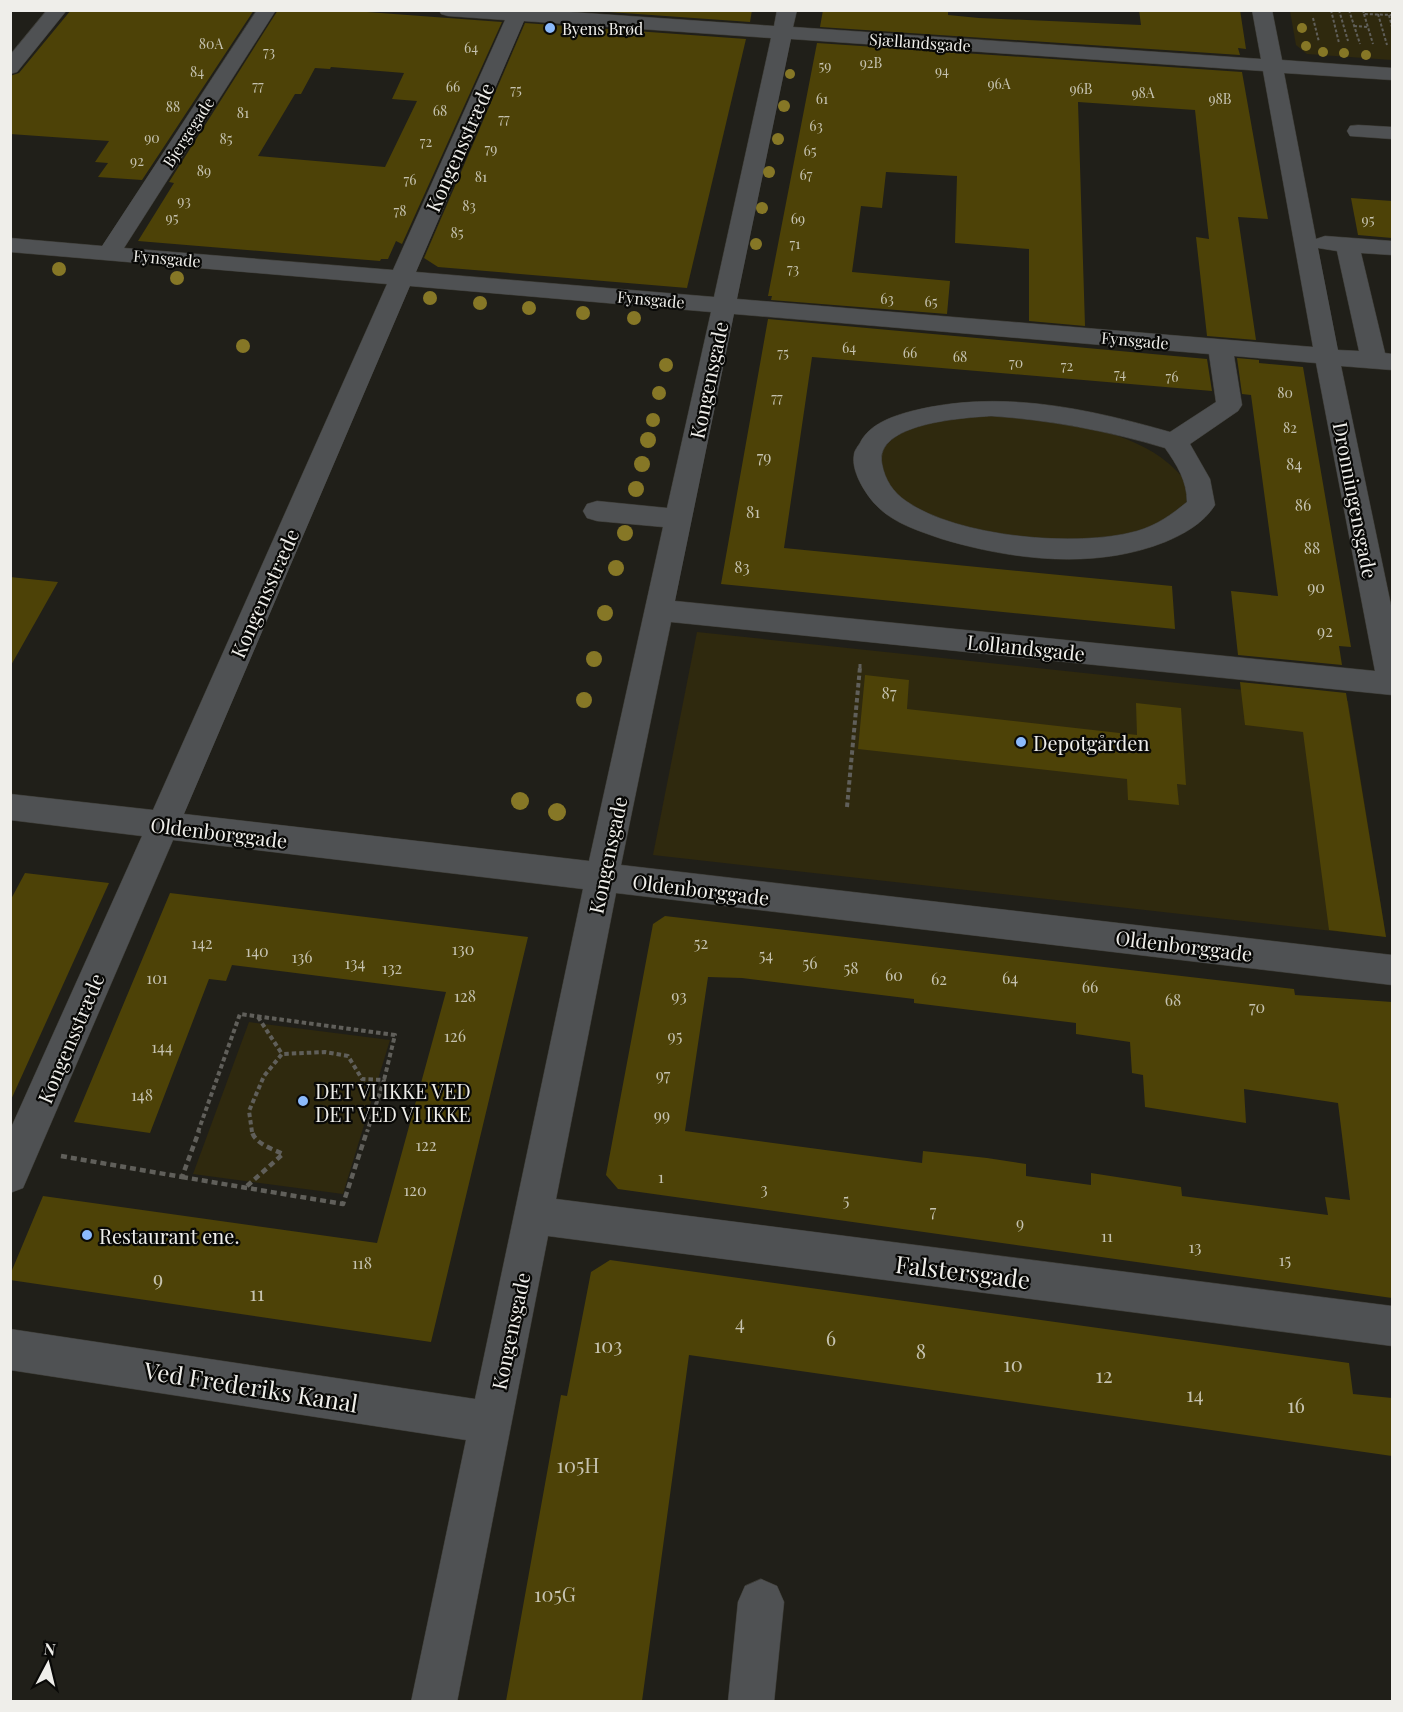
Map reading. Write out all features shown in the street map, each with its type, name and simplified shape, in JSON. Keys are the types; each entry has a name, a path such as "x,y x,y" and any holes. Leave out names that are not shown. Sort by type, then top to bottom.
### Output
{"street":[{"path":"10,68 58,10"},
{"name":"Bjergegade","path":"109,253 267,10"},
{"name":"Sjællandsgade","path":"448,10 785,22 1274,66 1392,74"},
{"name":"Dronningensgade","path":"1262,10 1327,357 1392,679"},
{"name":"Kongensstræde","path":"16,1162 24,1112 163,825 518,13"},
{"name":"Kongensgade","path":"434,1701 602,877 785,22"},
{"path":"1358,131 1392,134"},
{"path":"1306,242 1392,248"},
{"path":"1327,357 1383,362 1347,244"},
{"name":"Fynsgade","path":"10,245 1327,357"},
{"path":"1174,442 1228,405 1220,347"},
{"path":"962,409 1038,411 1133,429 1174,442 1197,476 1202,493 1201,505 1184,521 1162,535 1102,548 1059,549 1018,545 975,538 932,526 900,510 879,493 867,467 867,456 871,446 882,432 900,423 932,413 962,409"},
{"path":"597,511 679,519"},
{"name":"Lollandsgade","path":"659,610 1392,684"},
{"name":"Oldenborggade","path":"10,807 1392,970"},
{"name":"Falstersgade","path":"534,1215 1392,1326"},
{"name":"Ved Frederiks Kanal","path":"10,1349 491,1424"},
{"path":"751,1701 761,1602"}],"path":[{"path":"1331,10 1340,44"},
{"path":"1339,10 1350,46"},
{"path":"1349,10 1362,53"},
{"path":"1374,48 1364,12 1391,15 1392,27"},
{"path":"1378,14 1388,48"},
{"path":"1313,18 1319,45"},
{"path":"1354,26 1368,27"},
{"path":"847,807 863,631"},
{"path":"16,1162 182,1177 247,1186 343,1204 384,1080 395,1035 240,1014 182,1177"},
{"path":"258,1017 282,1054"},
{"path":"247,1186 283,1154 253,1136 249,1111 264,1076 282,1054 325,1052 348,1056 362,1078 384,1080"}],"shaded area":[{"path":"1290,11 1392,11 1392,60 1307,54 1296,45"},
{"path":"973,416 1022,418 1075,425 1127,439 1149,450 1181,475 1187,487 1185,512 1145,533 1057,542 970,530 928,516 893,494 880,480 878,454 899,432 932,422"},
{"path":"697,632 1348,701 1386,937 653,855"},
{"path":"249,1022 390,1040 343,1194 193,1174"}],"building":[{"path":"71,10 254,10 142,180 98,177 108,163 95,162 109,141 10,134 10,76 19,73"},
{"path":"278,10 340,10 502,22 402,244 396,241 388,259 380,261 138,241 174,183 169,182","holes":["331,67 404,73 392,99 417,101 385,167 258,156 295,94 301,94 315,68 330,69"]},
{"path":"581,10 752,10 750,22"},
{"path":"823,10 948,10 948,15 979,18 1141,25 1139,10 1240,10 1246,49 1238,48 1240,55 820,27"},
{"path":"525,23 746,39 687,288 438,267 424,258"},
{"path":"817,43 1242,72 1268,219 1238,217 1256,340 1207,336 1196,237 1209,239 1195,110 1078,102 1085,326 1029,321 1029,249 955,243 957,176 886,172 882,208 861,206 852,272 950,281 947,314 771,300 772,296 768,296"},
{"path":"1351,198 1392,201 1392,238 1358,235"},
{"path":"768,319 1207,359 1212,391 812,357 784,548 1172,586 1175,629 721,584"},
{"path":"1237,358 1259,360 1259,363 1303,367 1351,647 1339,646 1342,665 1238,655 1231,591 1278,596 1251,395 1242,394"},
{"path":"10,577 58,582 10,667"},
{"name":"Depotgården","path":"865,675 909,680 907,709 1137,735 1136,703 1181,708 1186,785 1177,784 1179,805 1128,800 1127,779 858,749"},
{"path":"1240,682 1346,693 1386,937 1329,930 1303,732 1245,725"},
{"path":"25,873 109,883 10,1102 10,901"},
{"path":"170,893 528,937 431,1342 10,1280 10,1275 43,1196 377,1243 446,992 232,965 226,981 209,979 150,1133 74,1122"},
{"path":"665,916 1294,989 1295,995 1392,1002 1392,1298 618,1189 606,1175 653,924","holes":["708,977 742,978 914,999 914,1003 1076,1023 1076,1034 1130,1042 1132,1073 1143,1075 1145,1107 1246,1123 1244,1089 1338,1103 1350,1200 1325,1197 1328,1215 1182,1196 1181,1187 1091,1173 1091,1185 1026,1176 1026,1164 987,1158 923,1151 922,1163 685,1131"]},
{"path":"610,1260 1349,1363 1353,1394 1392,1398 1392,1456 689,1355 642,1701 506,1701 561,1395 567,1396 591,1272"}],"place":[{"name":"Byens Brød","path":"550,28"},
{"name":"Depotgården","path":"1021,742"},
{"name":"DET VI IKKE VED DET VED VI IKKE","path":"303,1101"},
{"name":"Restaurant ene.","path":"87,1235"}]}
